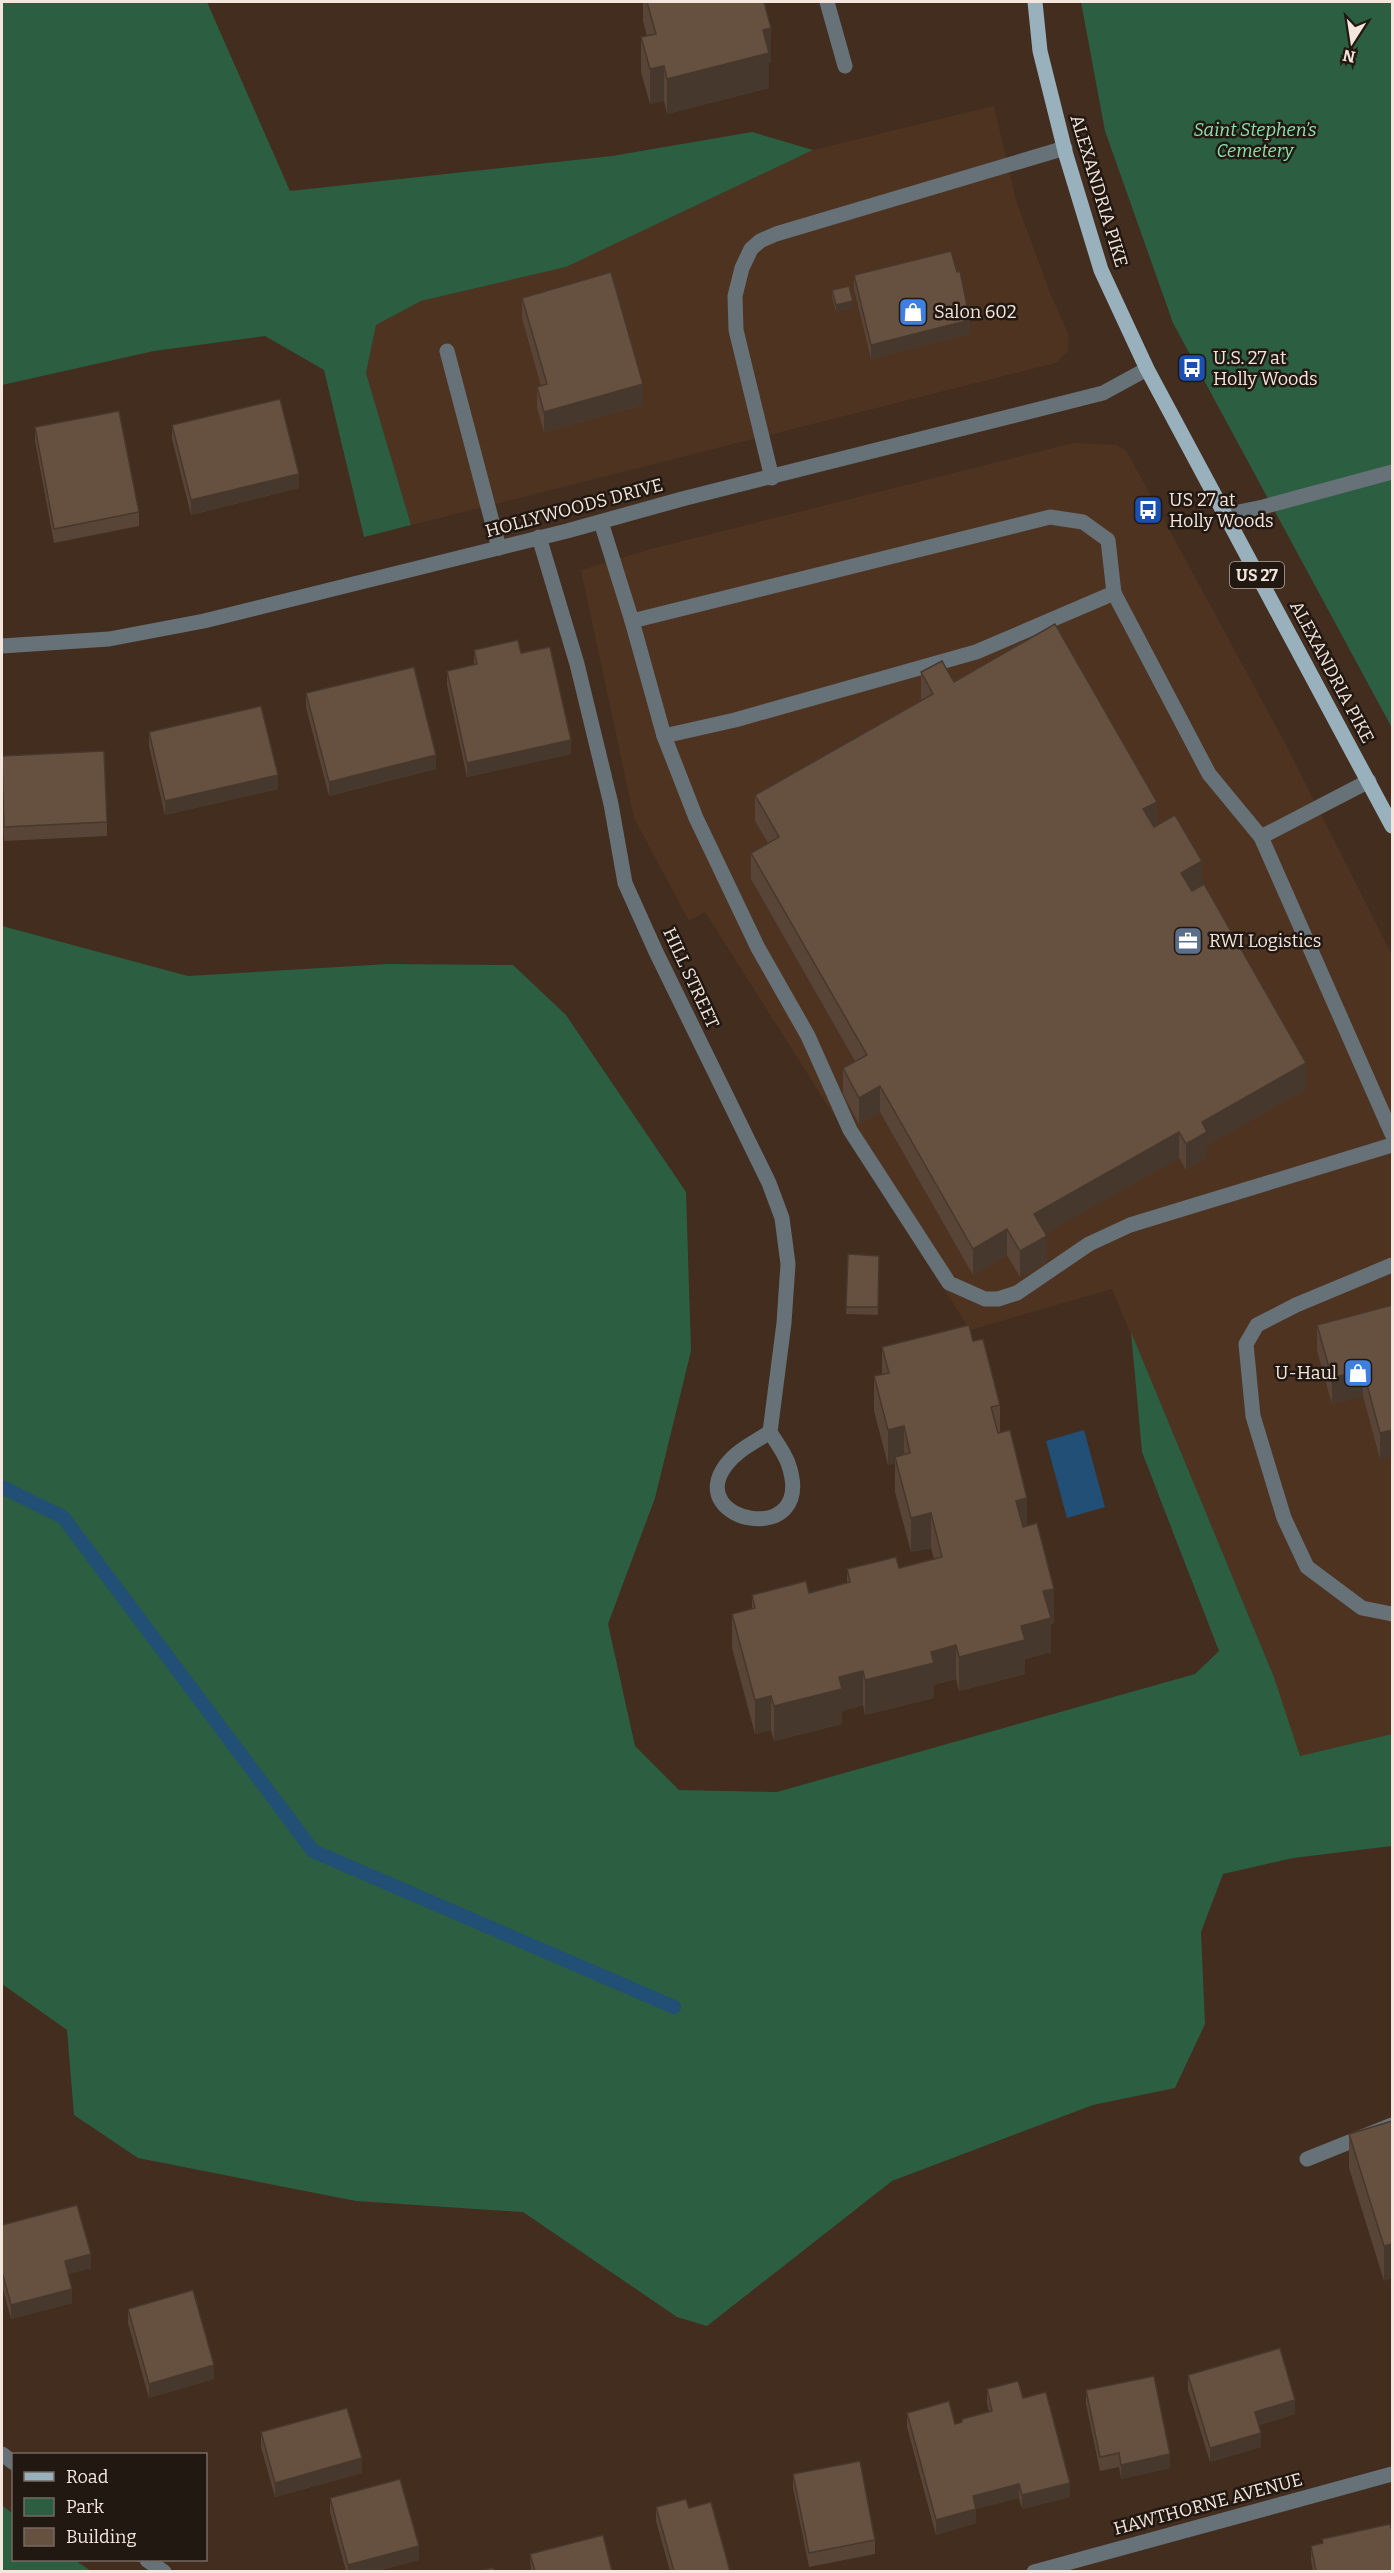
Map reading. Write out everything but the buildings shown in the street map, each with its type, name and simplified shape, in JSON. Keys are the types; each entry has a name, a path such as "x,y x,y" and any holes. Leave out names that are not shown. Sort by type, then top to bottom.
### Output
{"main road":[{"name":"ALEXANDRIA PIKE","path":"1035,2 1040,51 1065,148 1101,270 1147,369 1392,826"}],"street":[{"path":"827,2 845,66"},
{"path":"772,478 736,330 735,296 742,268 751,249 760,241 776,234 1065,148"},
{"path":"447,351 499,548"},
{"name":"HOLLYWOODS DRIVE","path":"2,646 109,639 204,621 1103,393 1147,369"},
{"path":"1224,515 1263,507 1392,472"},
{"path":"633,621 1050,517 1083,522 1108,540 1114,593 1209,774 1261,837 1392,1134"},
{"path":"601,522 633,621 664,736 696,818 758,948 808,1036 850,1130 949,1283 960,1290 985,1299 998,1299 1017,1293 1089,1244 1130,1225 1392,1145"},
{"name":"HILL STREET","path":"539,537 577,664 611,804 625,883 718,1082 769,1183 782,1218 788,1264 784,1323 770,1431"},
{"path":"664,736 735,720 976,652 1114,593"},
{"path":"1261,837 1369,781"},
{"path":"1392,1264 1296,1305 1257,1325 1246,1344 1253,1416 1284,1518 1307,1567 1362,1608 1392,1614"},
{"path":"770,1431 788,1462 793,1484 789,1505 781,1514 764,1520 729,1512 718,1499 717,1484 725,1466 737,1453 770,1431"},
{"path":"1307,2159 1392,2125"},
{"name":"HAWTHORNE AVENUE","path":"1034,2571 1392,2474"},
{"path":"150,2561 164,2571"}],"shaded area":[{"path":"994,106 1016,200 1050,293 1069,335 1068,351 1056,363 411,525 366,373 376,325 421,301 566,267 813,150"},
{"path":"1073,443 1117,445 1126,450 1285,743 1392,955 1392,1734 1300,1756 1274,1677 1112,1289 970,1330 705,912 689,921 634,818 581,570 651,549"}],"green space":[{"path":"2,2 207,2 290,191 612,156 752,132 813,150 566,267 421,301 376,325 366,373 411,525 364,537 324,370 265,336 154,351 2,385"},
{"name":"Saint Stephen’s Cemetery","path":"1081,2 1392,2 1392,728 1173,323 1105,131"},
{"path":"2,926 188,976 388,964 513,965 566,1015 686,1192 691,1351 655,1498 608,1624 635,1746 679,1790 777,1792 1195,1674 1219,1651 1142,1452 1131,1332 1274,1677 1300,1756 1392,1734 1392,1846 1293,1858 1223,1874 1201,1932 1205,2024 1175,2088 1093,2105 892,2181 707,2326 677,2317 523,2212 356,2201 138,2158 74,2115 67,2030 2,1984"},
{"path":"2,2505 12,2513 12,2561 76,2561 91,2571 2,2571"}],"water":[{"path":"1084,1430 1105,1507 1067,1518 1046,1441"}],"waterway":[{"path":"2,1487 63,1517 313,1851 674,2007"}],"place":[{"name":"Salon 602","path":"913,312"},
{"name":"U.S. 27 at Holly Woods","path":"1192,368"},
{"name":"US 27 at Holly Woods","path":"1148,510"},
{"name":"RWI Logistics","path":"1188,941"},
{"name":"U-Haul","path":"1358,1373"}]}
